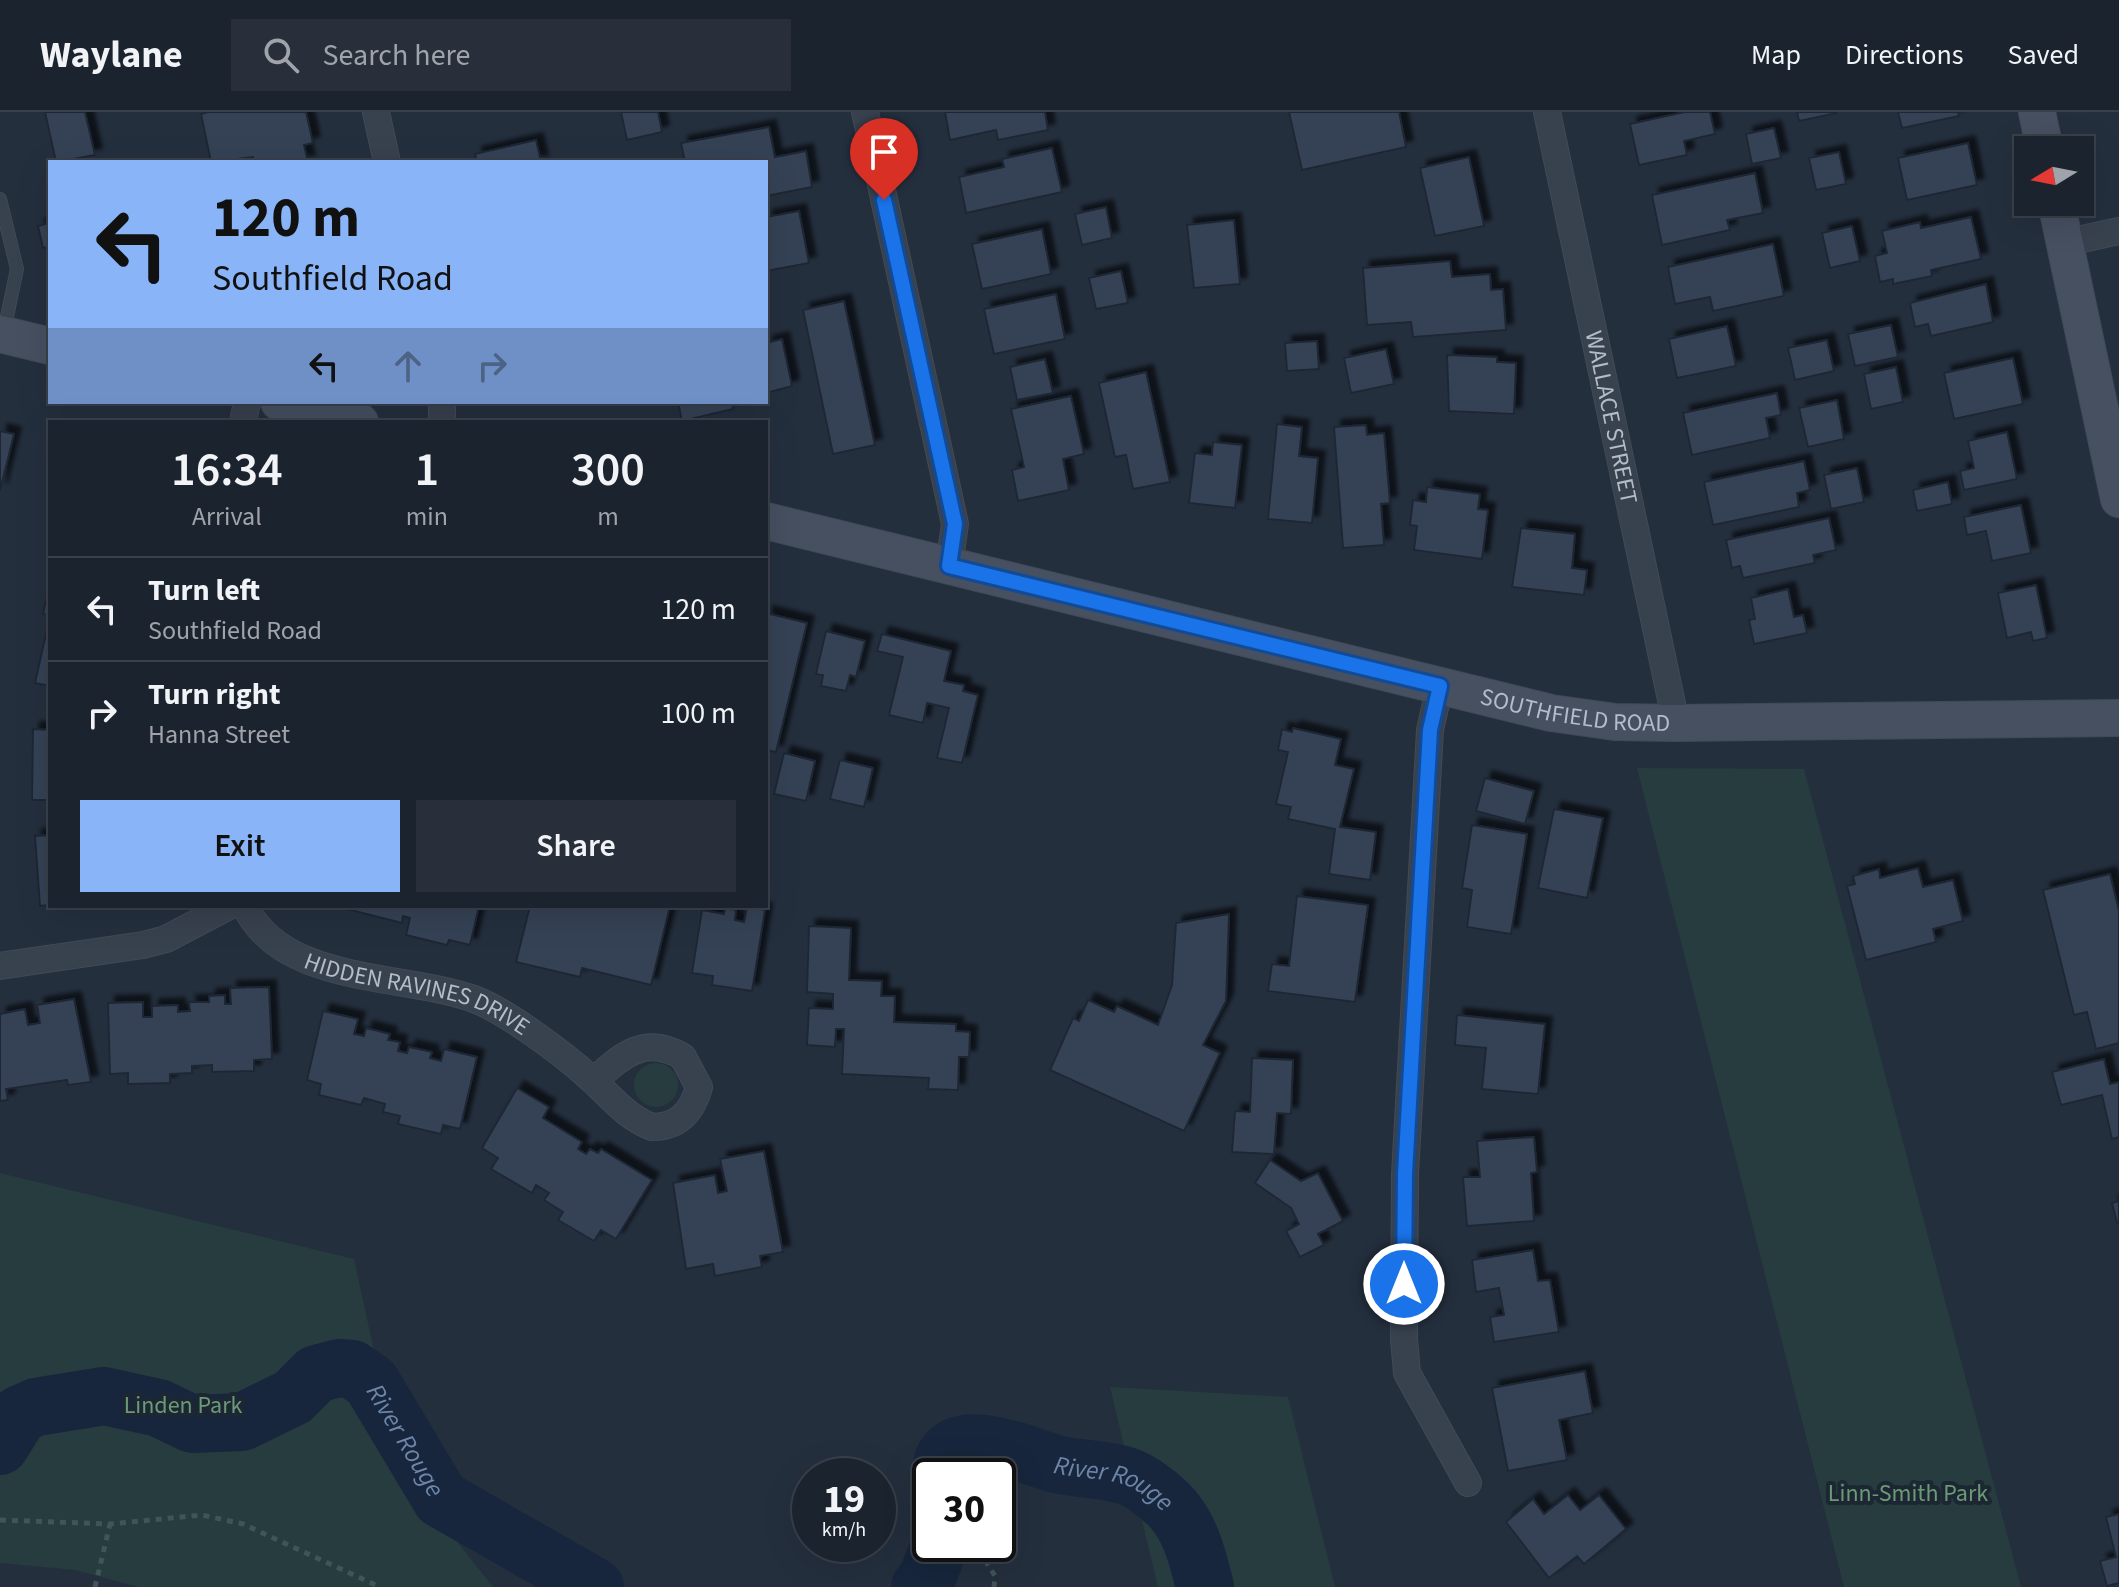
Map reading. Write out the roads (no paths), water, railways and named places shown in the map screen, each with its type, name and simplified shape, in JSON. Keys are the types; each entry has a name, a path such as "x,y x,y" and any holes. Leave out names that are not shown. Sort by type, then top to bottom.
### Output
{"main road":[{"path":"2037,112 2042,136"},
{"path":"2059,216 2119,499"},
{"path":"2,334 48,346"},
{"path":"287,404 352,420"},
{"name":"SOUTHFIELD ROAD","path":"768,521 1551,713 1615,722 1676,723 2119,718"}],"street":[{"path":"376,112 387,160"},
{"path":"865,112 955,524 949,566"},
{"name":"WALLACE STREET","path":"1547,112 1676,723"},
{"path":"2064,243 2119,231"},
{"path":"1440,686 1429,746 1405,1174 1404,1339 1407,1373 1468,1483"},
{"path":"0,966 143,945 166,939 225,908"},
{"name":"HIDDEN RAVINES DRIVE","path":"246,908 254,924 271,943 302,959 476,1000 561,1053 594,1081"}],"lane":[{"path":"0,199 17,269 2,334"}],"waterway":[{"name":"River Rouge","path":"0,1446 20,1414 36,1407 104,1396 159,1408 192,1424 242,1422 293,1397 316,1374 339,1368 352,1369 371,1382 441,1499 595,1587"},
{"name":"River Rouge","path":"945,1458 955,1447 971,1443 1010,1449 1060,1465 1130,1477 1158,1496 1182,1521 1194,1548 1205,1587"},
{"name":"River Rouge","path":"920,1587 933,1562"}],"park label":[{"name":"Linden Park","path":"183,1405"},
{"name":"Linn-Smith Park","path":"1908,1493"}]}
